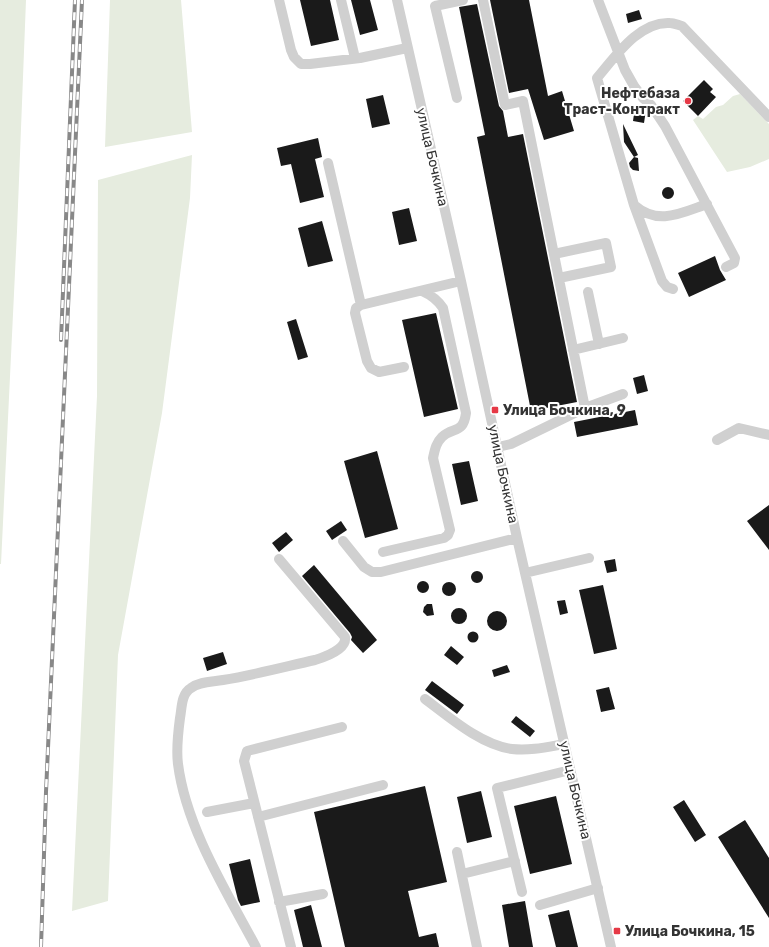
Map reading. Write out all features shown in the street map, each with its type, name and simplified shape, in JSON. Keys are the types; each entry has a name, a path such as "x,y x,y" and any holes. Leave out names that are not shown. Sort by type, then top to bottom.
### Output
{"street":[{"path":"279,0 291,50 297,61 302,64 375,55 407,48"},
{"path":"342,0 355,58"},
{"name":"улица Бочкина","path":"397,0 461,281 517,538 611,947"},
{"path":"457,98 435,6 463,0"},
{"path":"483,0 504,105 523,101 585,408"},
{"path":"598,0 625,70 634,86 643,98 651,105 665,126 735,258 734,263 726,268"},
{"path":"673,289 667,287 662,281 634,206 597,78 626,43 647,28 671,23 682,26 769,117"},
{"path":"328,163 361,305"},
{"path":"634,206 655,217 675,215 707,204"},
{"path":"554,254 606,242 611,266 559,278"},
{"path":"404,367 379,372 371,368 365,354 355,313 356,308 361,305 461,281"},
{"path":"383,552 444,538 448,535 450,530 433,458 435,447 439,441 443,436 460,428 464,422 466,413 443,308 433,296 422,291"},
{"path":"588,292 599,344"},
{"path":"573,350 623,338"},
{"path":"498,447 510,444 585,408 623,394"},
{"path":"718,440 739,428 769,435"},
{"path":"343,541 364,567 372,572 381,572 517,538"},
{"path":"525,573 589,558"},
{"path":"256,947 200,838 184,796 178,763 178,732 183,700 189,689 195,685 222,681 329,656 343,645 346,640 279,559"},
{"path":"425,699 462,728 502,746 529,749 564,744"},
{"path":"291,947 244,761 247,751 342,727"},
{"path":"522,892 497,788 570,770"},
{"path":"258,817 383,785"},
{"path":"207,812 254,803"},
{"path":"457,852 477,947"},
{"path":"462,874 514,861"},
{"path":"540,905 598,888"},
{"path":"279,902 323,894"}],"shaded area":[{"path":"0,0 26,0 17,231 1,564 0,564"},
{"path":"110,0 181,0 192,132 105,147"},
{"path":"740,94 769,124 769,159 750,167 727,172 693,120 698,116 703,119 716,107 723,105 733,96"},
{"path":"192,155 190,198 162,413 118,655 108,901 72,911 97,396 98,180"}],"building":[{"path":"300,0 330,0 339,40 311,46"},
{"path":"351,0 370,0 378,30 360,35"},
{"path":"490,0 529,0 548,96 562,91 574,131 544,140 528,89 509,93"},
{"path":"477,4 499,106 503,111 508,137 523,134 577,402 531,411 477,137 485,135 459,7"},
{"path":"639,10 642,19 628,23 626,14"},
{"path":"704,80 713,89 710,92 716,97 698,116 683,101"},
{"path":"383,95 390,124 372,128 366,99"},
{"path":"635,107 646,110 644,123 633,121"},
{"path":"623,124 638,155 634,157 624,142"},
{"path":"318,138 322,157 315,159 324,197 300,203 291,164 281,166 277,148"},
{"path":"634,157 638,158 639,171 633,170 630,167 629,163"},
{"path":"668,187 672,189 674,193 672,197 668,199 664,197 662,193 664,189"},
{"path":"409,208 417,241 399,245 392,212"},
{"path":"322,221 333,261 308,267 298,228"},
{"path":"715,256 720,270 726,280 689,297 678,273"},
{"path":"436,313 458,409 424,417 402,320"},
{"path":"296,319 308,357 298,360 287,322"},
{"path":"644,375 648,391 637,394 633,378"},
{"path":"635,410 638,425 577,437 574,422"},
{"path":"377,451 398,529 365,538 344,461"},
{"path":"469,461 478,501 461,505 452,464"},
{"path":"769,505 769,550 747,521"},
{"path":"341,521 347,530 332,540 326,531"},
{"path":"286,532 293,540 279,552 272,543"},
{"path":"615,559 617,571 607,573 604,561"},
{"path":"314,565 377,640 363,653 351,640 352,637 350,633 302,576"},
{"path":"475,571 479,571 483,577 479,583 475,583 471,579 471,575"},
{"path":"421,581 425,581 429,587 425,593 421,593 417,589 417,585"},
{"path":"449,582 454,584 456,589 454,594 449,596 444,594 442,589 444,584"},
{"path":"603,585 617,649 594,654 579,590"},
{"path":"565,600 568,613 560,615 557,601"},
{"path":"427,604 432,604 434,615 427,616 423,612 424,607"},
{"path":"456,608 462,608 467,613 465,622 462,624 456,624 451,619 451,613"},
{"path":"497,611 504,614 507,621 504,628 497,631 490,628 487,621 490,614"},
{"path":"471,632 475,632 477,633 477,641 471,642 468,639 468,635"},
{"path":"451,646 464,657 457,665 444,655"},
{"path":"223,652 227,664 207,671 203,658"},
{"path":"507,665 510,672 494,677 492,670"},
{"path":"432,681 464,705 457,714 425,690"},
{"path":"609,687 615,709 601,712 596,690"},
{"path":"516,716 535,731 530,737 511,722"},
{"path":"425,786 447,882 408,891 419,937 436,933 439,947 345,947 314,812"},
{"path":"481,791 492,837 467,843 457,797"},
{"path":"556,796 572,864 530,874 514,806"},
{"path":"684,800 706,835 695,842 673,807"},
{"path":"745,820 769,858 769,918 718,837"},
{"path":"250,859 260,902 241,906 238,900 229,864"},
{"path":"525,901 533,947 509,947 502,905"},
{"path":"311,905 322,947 303,947 294,910"},
{"path":"569,910 578,947 556,947 548,915"}],"railway":[{"path":"61,340 75,0"},
{"path":"41,947 46,792 82,0"}],"place":[{"name":"Нефтебаза Траст-Контракт","path":"688,101"},
{"name":"Улица Бочкина, 9","path":"495,410"},
{"name":"Улица Бочкина, 15","path":"617,931"}]}
